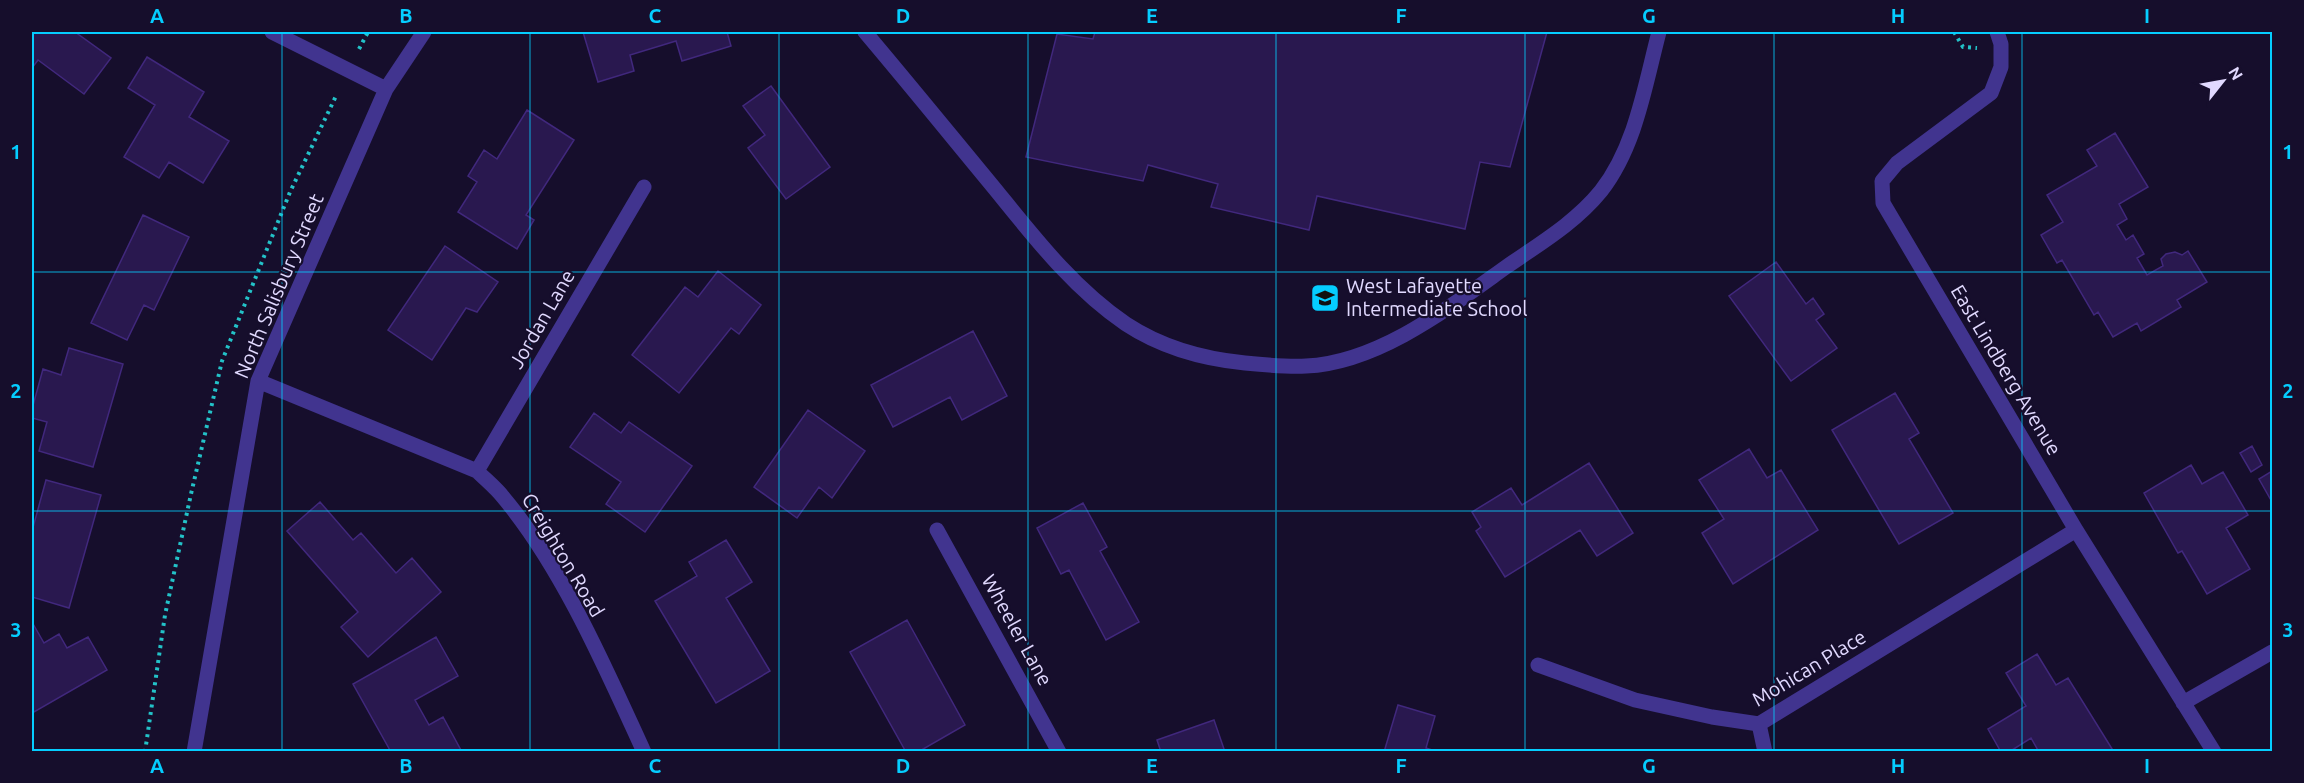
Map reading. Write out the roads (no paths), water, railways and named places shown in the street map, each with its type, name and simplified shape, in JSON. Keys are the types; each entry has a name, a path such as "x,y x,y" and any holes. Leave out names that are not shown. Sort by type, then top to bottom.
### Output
{"street":[{"path":"272,32 386,89"},
{"name":"North Salisbury Street","path":"194,752 258,381 386,89 424,32"},
{"path":"865,32 1024,225 1100,305 1128,325 1164,343 1198,355 1232,362 1308,366 1348,358 1381,346 1423,325 1579,215 1602,189 1631,136 1659,32"},
{"name":"East Lindberg Avenue","path":"1997,32 2001,44 2001,67 1991,93 1897,163 1882,181 1883,203 2076,530 2214,752"},
{"name":"Jordan Lane","path":"477,471 644,188"},
{"name":"Creighton Road","path":"258,381 477,471 502,496 530,533 565,592 609,675 644,752"},
{"name":"Wheeler Lane","path":"937,530 1059,752"},
{"name":"Mohican Place","path":"1538,664 1635,700 1712,717 1759,724 2076,530"},
{"path":"2183,704 2272,652"},
{"path":"1759,724 1765,752"}],"place":[{"name":"West Lafayette Intermediate School","path":"1325,298"}]}
